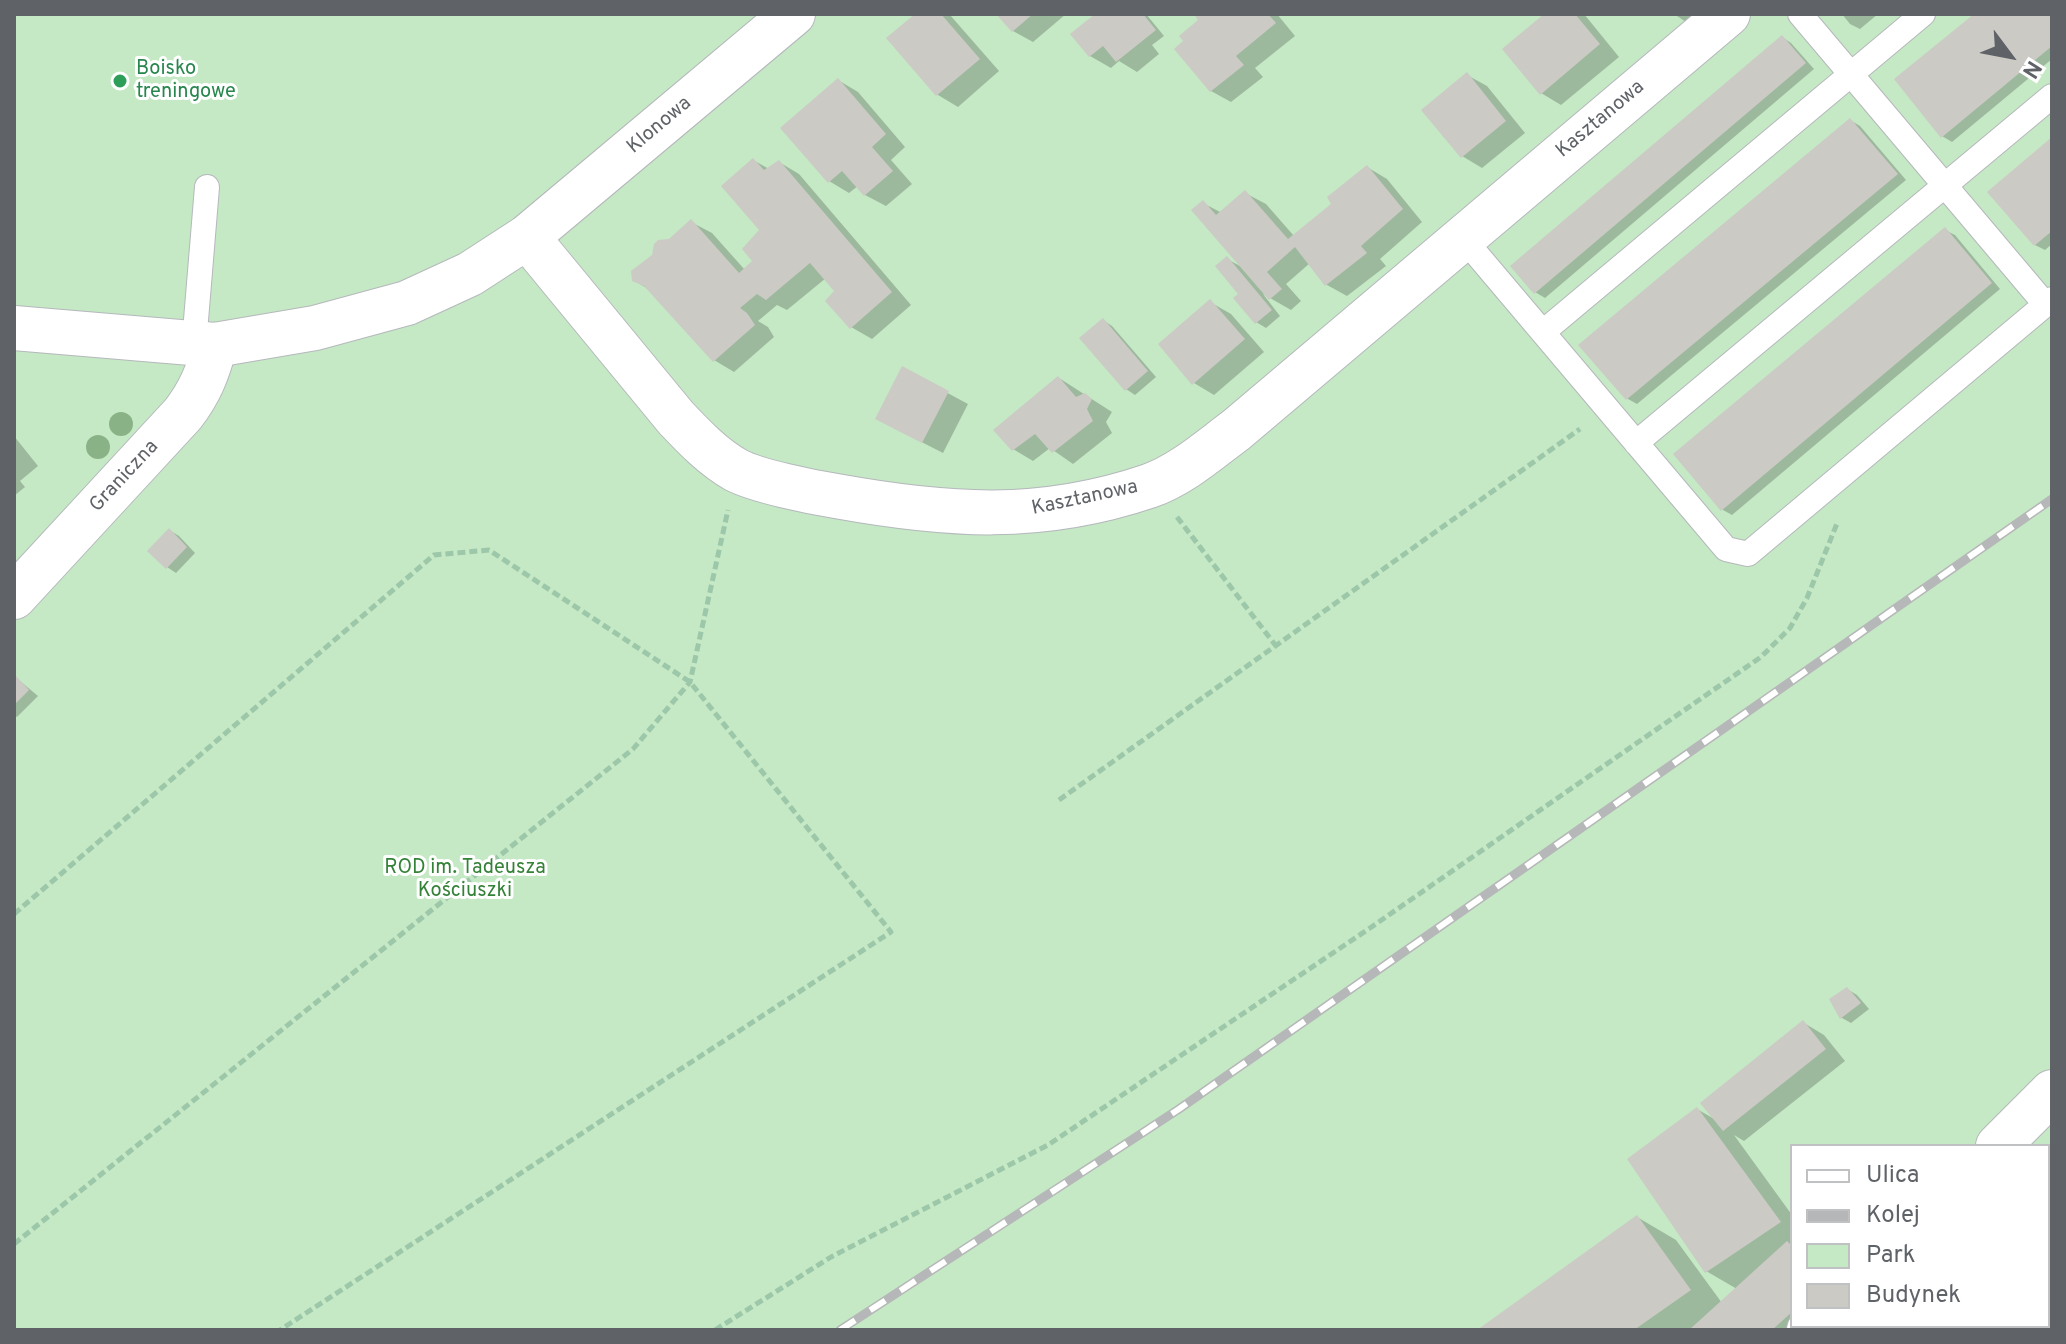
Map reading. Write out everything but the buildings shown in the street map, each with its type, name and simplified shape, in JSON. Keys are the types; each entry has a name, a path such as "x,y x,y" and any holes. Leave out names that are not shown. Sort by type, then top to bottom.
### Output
{"street":[{"name":"Klonowa","path":"14,328 204,344 315,328 407,303 470,274 527,237 793,14"},
{"name":"Kasztanowa","path":"527,237 676,418 700,443 738,471 812,492 959,513 1002,515 1063,508 1151,485 1189,464 1236,430 1728,14"},
{"name":"Graniczna","path":"14,597 196,397 208,373 204,344"},
{"path":"2000,1144 2052,1092"}],"lane":[{"path":"1463,238 1726,549 1748,554 2048,302 1800,14"},
{"path":"1543,332 1923,14"},
{"path":"1636,443 2052,96"},
{"path":"204,344 207,187"}],"path":[{"path":"1059,800 1580,429"},
{"path":"715,1330 831,1257 1048,1145 1370,928 1761,657 1790,628 1807,598 1863,457"},
{"path":"1151,485 1276,646"},
{"path":"14,1244 633,749 690,682 728,508"},
{"path":"14,914 434,555 489,550 690,682 891,932 280,1330"}],"green space":[{"name":"ROD im. Tadeusza Kościuszki","path":"14,14 2052,14 2052,1330 14,1330"}],"railway":[{"path":"840,1330 1179,1109 2052,499"}],"place":[{"name":"Boisko treningowe","path":"120,81"}]}
